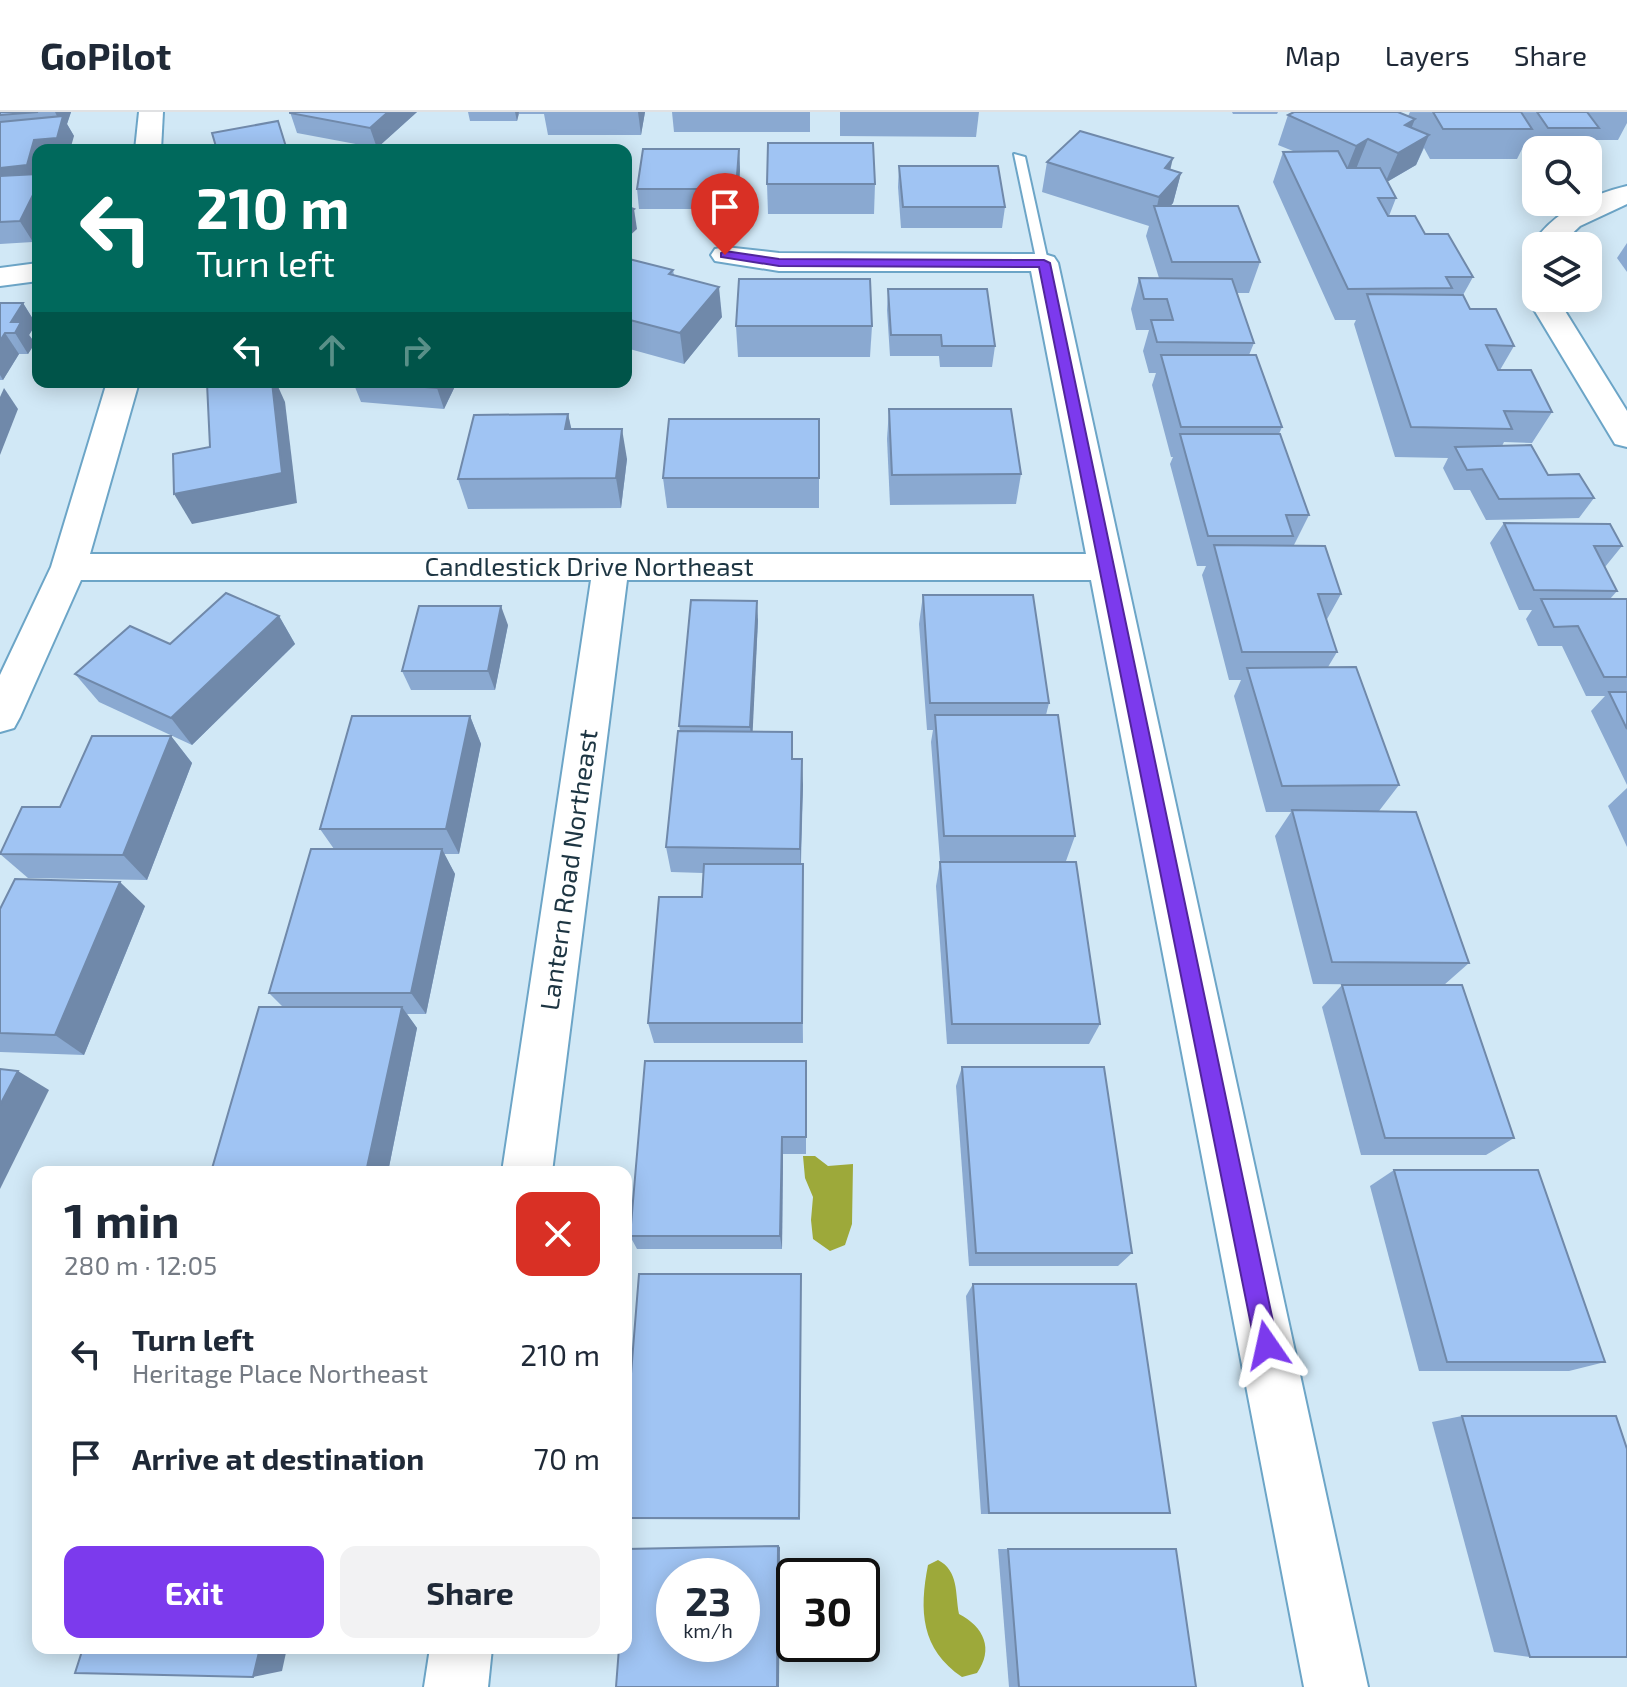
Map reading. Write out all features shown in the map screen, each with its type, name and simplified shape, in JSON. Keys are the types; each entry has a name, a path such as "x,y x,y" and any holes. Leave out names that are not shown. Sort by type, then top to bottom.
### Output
{"street":[{"path":"148,144 151,112 159,112"},
{"path":"1556,232 1578,215 1627,194"},
{"path":"725,255 779,262 1044,263 1109,567 1336,1687"},
{"path":"0,277 32,273"},
{"path":"1551,312 1627,437"},
{"path":"0,717 69,567 121,388"},
{"name":"Candlestick Drive Northeast","path":"69,567 1109,567"},
{"name":"Lantern Road Northeast","path":"528,1166 611,568"},
{"path":"456,1687 460,1654"}],"lane":[{"path":"1019,157 1044,263"}],"shaded area":[{"path":"803,1156 815,1156 828,1166 853,1164 852,1224 845,1245 830,1251 813,1239 813,1197 805,1178"},
{"path":"938,1560 953,1576 959,1614 975,1625 984,1639 985,1655 977,1673 962,1677 948,1666 938,1654 926,1628 924,1598 928,1565"}],"building":[{"path":"0,112 38,112 0,115"},
{"path":"290,112 388,112 370,128"},
{"path":"1294,112 1398,112 1415,119 1405,125 1429,135 1398,153 1368,139 1356,146 1288,115"},
{"path":"1433,112 1521,112 1532,129 1443,129"},
{"path":"1537,112 1587,112 1599,128 1548,128"},
{"path":"63,116 57,138 34,140 27,165 0,168 0,122"},
{"path":"278,121 285,144 215,144 212,133"},
{"path":"1080,131 1173,158 1165,168 1181,173 1159,197 1047,162"},
{"path":"768,143 873,143 875,184 767,184"},
{"path":"643,149 739,149 736,189 637,189"},
{"path":"1338,151 1347,168 1380,168 1396,198 1378,198 1388,216 1415,216 1425,234 1448,234 1473,277 1446,277 1452,288 1348,289 1283,152"},
{"path":"899,166 998,166 1005,207 903,207"},
{"path":"32,174 32,197 20,221 0,222 0,176"},
{"path":"1154,206 1238,206 1260,262 1172,262"},
{"path":"632,260 673,270 669,274 719,287 680,333 632,321"},
{"path":"1139,278 1232,279 1254,343 1157,342 1151,320 1173,320 1167,299 1144,299"},
{"path":"739,279 870,279 872,326 736,326"},
{"path":"888,289 987,289 995,346 942,346 941,335 891,335"},
{"path":"1367,294 1463,295 1470,309 1496,309 1514,346 1486,345 1498,370 1531,370 1552,412 1504,411 1512,429 1411,427"},
{"path":"0,303 23,303 11,322 21,322 15,333 5,333 0,341"},
{"path":"1161,355 1256,355 1282,427 1181,427"},
{"path":"207,388 273,388 282,473 174,494 173,454 210,447"},
{"path":"889,409 1011,409 1021,474 892,475"},
{"path":"568,414 565,429 622,429 616,478 458,479 474,415"},
{"path":"669,419 819,419 819,478 663,478"},
{"path":"1180,434 1280,434 1309,515 1286,515 1293,536 1208,536"},
{"path":"1531,445 1548,475 1579,474 1594,498 1499,499 1482,469 1467,470 1455,447"},
{"path":"1504,523 1610,524 1622,546 1594,546 1617,591 1534,590"},
{"path":"1214,545 1325,546 1341,594 1318,594 1337,652 1242,652"},
{"path":"226,593 279,616 171,718 75,674 130,626 170,644"},
{"path":"923,595 1033,595 1049,703 930,703"},
{"path":"1541,599 1627,599 1627,677 1604,677 1578,626 1554,627"},
{"path":"691,600 757,601 750,727 679,726"},
{"path":"419,606 501,606 488,671 402,671"},
{"path":"1356,667 1399,785 1282,786 1247,668"},
{"path":"1609,692 1627,692 1627,729"},
{"path":"935,715 1058,715 1075,836 944,836"},
{"path":"352,716 470,716 446,829 320,829"},
{"path":"678,731 792,732 792,759 802,759 800,849 666,847"},
{"path":"92,736 171,736 123,855 0,854 22,807 60,807"},
{"path":"1292,810 1416,812 1469,963 1332,962"},
{"path":"311,849 442,849 411,993 269,993"},
{"path":"940,862 1076,862 1100,1024 952,1024"},
{"path":"704,864 803,864 802,1023 648,1023 659,897 702,897"},
{"path":"15,879 120,882 55,1035 0,1033 0,909"},
{"path":"1342,985 1462,985 1514,1138 1385,1138"},
{"path":"259,1007 402,1007 367,1166 213,1166"},
{"path":"645,1061 806,1061 806,1137 782,1137 780,1236 632,1236"},
{"path":"962,1067 1104,1067 1132,1253 976,1253"},
{"path":"0,1069 18,1071 0,1105"},
{"path":"1394,1170 1538,1170 1605,1362 1447,1362"},
{"path":"639,1274 801,1274 799,1518 632,1518 632,1361"},
{"path":"973,1284 1136,1284 1170,1513 989,1513"},
{"path":"1462,1416 1616,1416 1627,1449 1627,1657 1530,1657"},
{"path":"778,1546 777,1687 616,1687 619,1654 632,1654 632,1549"},
{"path":"1008,1549 1176,1549 1196,1687 1019,1687"},
{"path":"81,1654 259,1654 253,1677 75,1673"}],"route":[{"path":"725,255 779,262 1044,263 1267,1345"}]}
